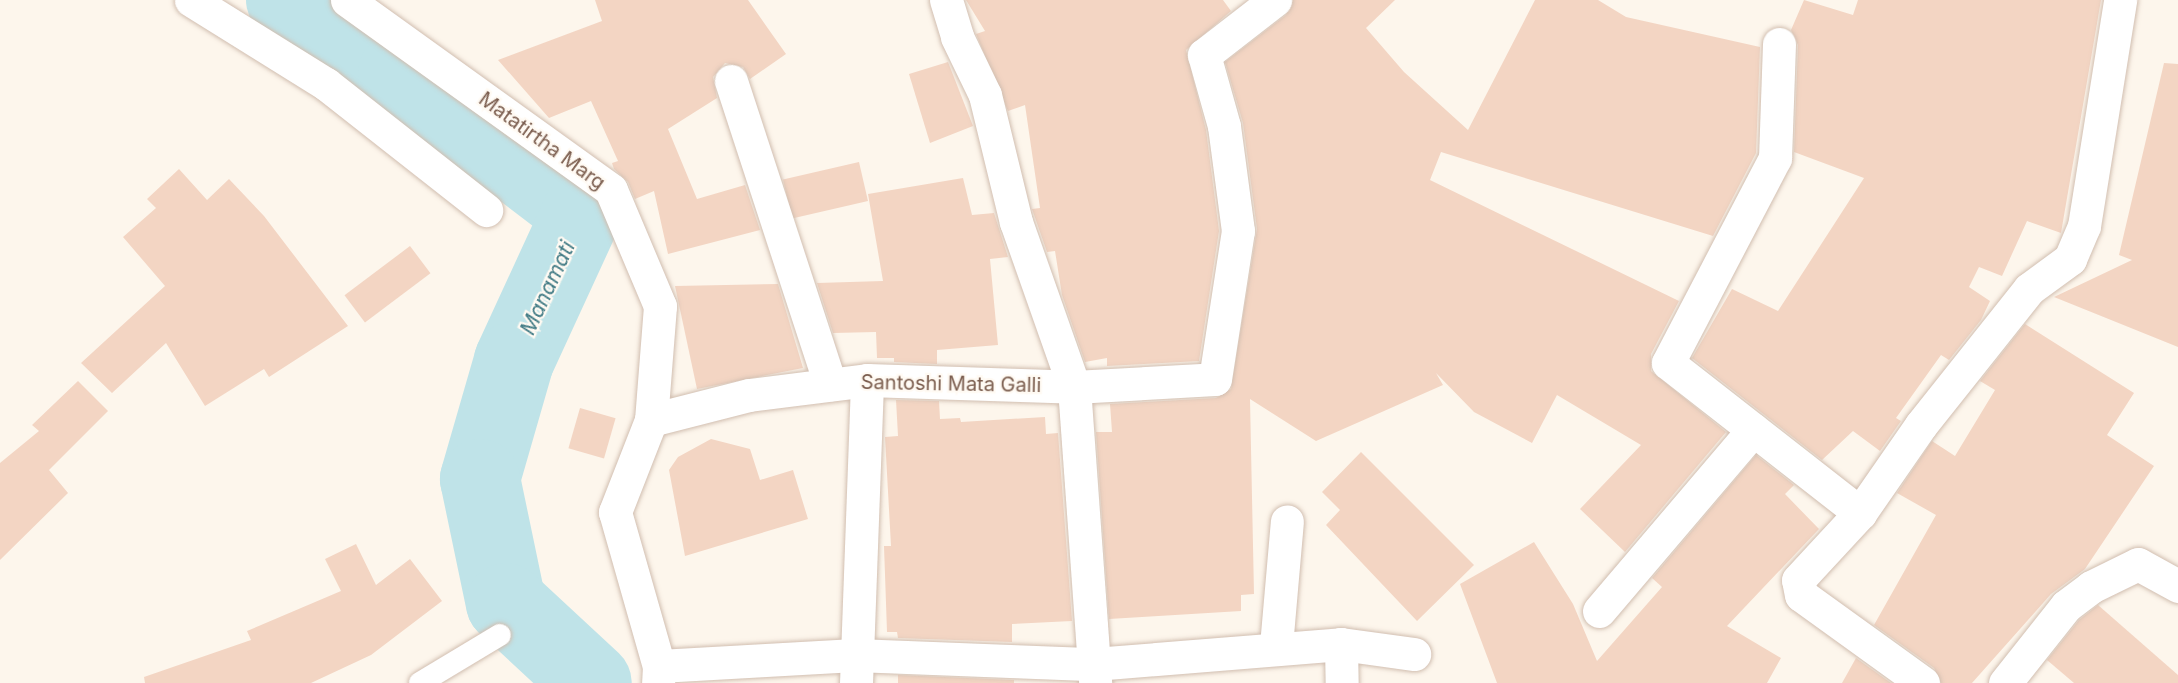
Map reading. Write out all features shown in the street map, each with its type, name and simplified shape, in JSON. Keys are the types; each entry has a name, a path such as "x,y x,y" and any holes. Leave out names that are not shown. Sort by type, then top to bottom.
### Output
{"street":[{"path":"191,0 326,84 486,210"},
{"name":"Matatirtha Marg","path":"347,0 611,190 660,306 651,420 615,512 658,675"},
{"path":"946,0 957,37 985,95 1016,222 1074,387 1095,673"},
{"name":"Santoshi Mata Galli","path":"651,420 749,395 867,380 1074,387 1215,379 1220,371 1238,231 1224,126 1204,55 1275,0"},
{"path":"1923,683 1801,595 1798,580 1860,513 1921,425 2029,289 2070,259 2084,226 2120,0"},
{"path":"1779,44 1775,158 1668,363 1860,513"},
{"path":"731,81 830,384"},
{"path":"855,669 867,380"},
{"path":"1599,611 1753,430"},
{"path":"1276,646 1287,521"},
{"path":"2005,683 2066,606 2091,586 2138,564 2178,585"},
{"path":"658,675 855,669 1095,673 1276,646 1341,644 1414,654"},
{"path":"1341,644 1342,683"}],"lane":[{"path":"420,683 500,635"}],"building":[{"path":"595,0 748,0 786,54 750,79 743,67 725,63 713,77 717,98 668,129 697,199 745,185 760,230 668,254 654,191 635,199 628,182 614,169 612,163 618,161 591,101 549,118 498,60 602,21"},
{"path":"966,0 1223,0 1231,11 1186,50 1206,130 1219,231 1199,361 1107,366 1107,358 1085,362 1062,295 1055,251 1047,252 1032,209 1040,208 1025,105 1008,111 976,34 985,31"},
{"path":"1293,0 1395,0 1366,28 1404,72 1468,130 1535,0 1598,0 1626,17 1760,47 1756,153 1713,236 1441,152 1430,180 1679,301 1651,354 1651,371 1726,432 1625,552 1580,509 1641,445 1557,395 1532,443 1474,412 1436,373 1443,385 1316,441 1250,399 1254,594 1241,595 1241,611 1109,619 1096,432 1112,432 1110,404 1216,398 1231,389 1257,229 1243,123 1225,62 1286,15"},
{"path":"1804,0 1853,15 1858,0 2101,0 2061,233 2027,221 2002,276 1979,267 1969,287 1990,301 1981,320 1949,360 1941,355 1896,418 1901,421 1880,451 1853,431 1822,460 1692,358 1732,289 1778,311 1864,178 1794,152 1798,45 1791,30"},
{"path":"948,62 973,126 930,143 909,74"},
{"path":"2164,63 2178,64 2178,347 2054,297 2132,260 2119,255"},
{"path":"859,162 868,201 792,219 783,180"},
{"path":"179,169 207,200 229,179 264,216 348,326 269,377 264,369 205,406 166,343 112,393 81,363 165,286 123,237 156,208 147,199"},
{"path":"963,178 972,215 994,213 1008,257 990,259 998,345 937,350 937,364 894,362 894,358 877,358 876,332 833,333 817,283 883,281 868,194"},
{"path":"410,246 430,273 365,323 345,295"},
{"path":"778,284 803,368 697,389 675,286"},
{"path":"2025,324 2134,393 2107,435 2154,466 2085,569 2051,594 1972,683 1941,683 1934,668 1874,625 1936,515 1897,493 1932,441 1955,456 1995,390 1980,381"},
{"path":"78,381 108,411 49,470 68,493 0,560 0,463 39,431 32,425"},
{"path":"896,400 939,401 940,419 960,418 961,422 1045,417 1046,434 1058,433 1072,621 1012,624 1012,642 898,638 897,632 887,632 884,546 891,546 885,437 898,436"},
{"path":"580,408 616,418 604,459 568,448"},
{"path":"711,439 750,449 760,480 793,470 808,519 685,556 669,470 678,457"},
{"path":"1361,452 1474,565 1417,621 1326,525 1340,510 1322,492"},
{"path":"1756,455 1794,485 1785,494 1819,529 1727,626 1781,658 1767,683 1497,683 1460,584 1534,542 1573,604 1597,661 1662,587 1652,578"},
{"path":"356,544 376,585 410,559 442,601 371,655 311,683 145,683 144,677 251,640 247,631 341,591 325,559"},
{"path":"2098,605 2178,675 2178,683 2074,683 2047,660 2079,620"},
{"path":"1856,658 1891,683 1842,683"},
{"path":"898,675 1014,680 1014,683 898,683"}],"waterway":[{"name":"Manamati","path":"286,0 398,73 582,213 514,361 480,479 506,603 592,683"}]}
